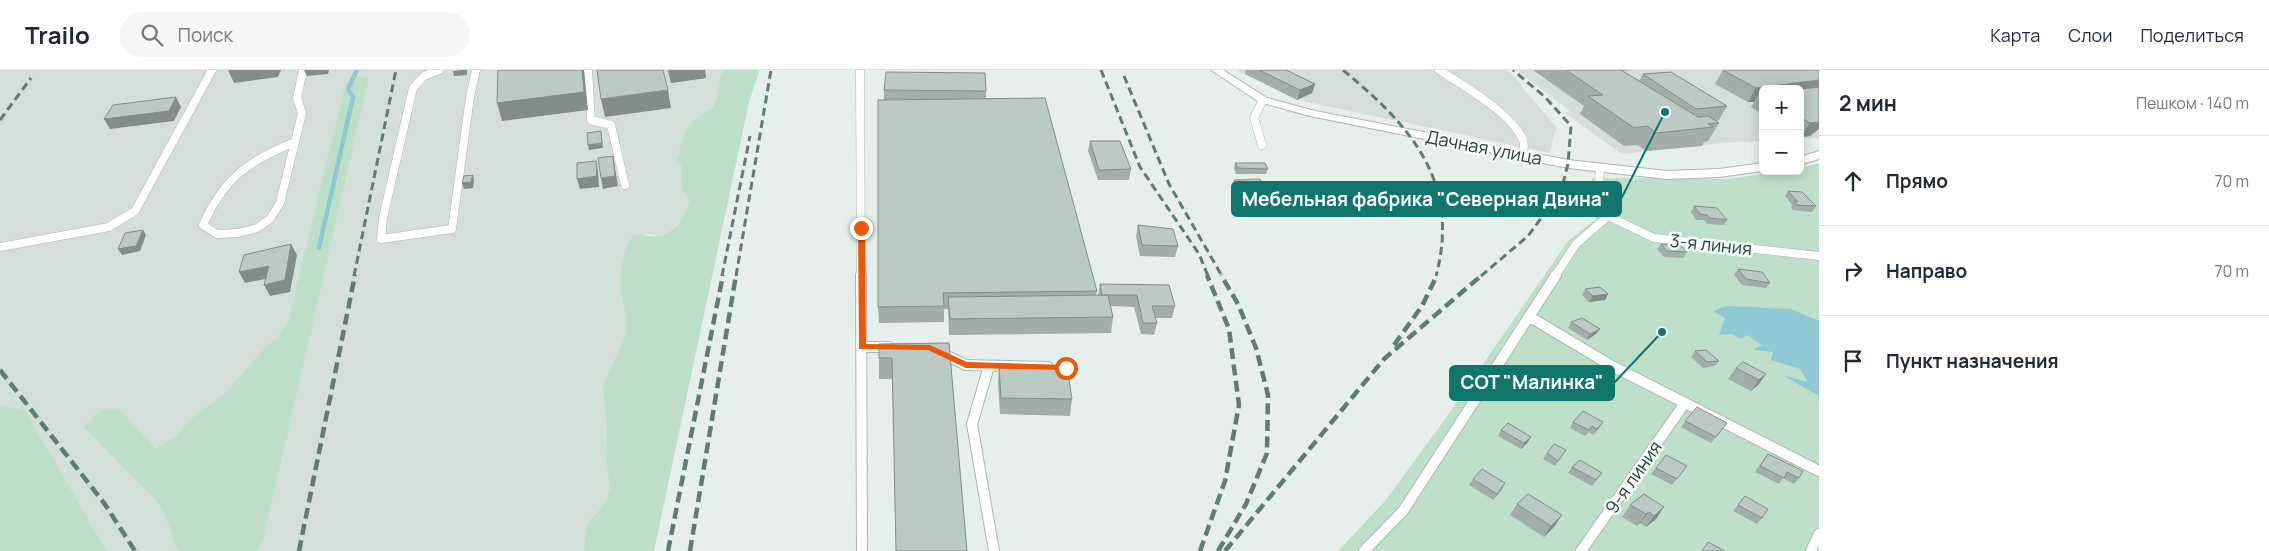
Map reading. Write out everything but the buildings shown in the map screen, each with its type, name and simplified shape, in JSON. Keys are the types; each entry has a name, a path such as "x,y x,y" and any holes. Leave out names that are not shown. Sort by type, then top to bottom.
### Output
{"street":[{"name":"Дачная улица","path":"1216,70 1263,100 1314,114 1600,169 1667,175 1719,173 1759,167"}],"lane":[{"path":"0,247 109,228 135,211 212,70"},
{"path":"295,142 248,163 231,178 218,193 203,225 217,234 238,233 257,228 270,219 280,203 295,142 302,113 297,98 302,70"},
{"path":"439,70 424,76 413,88 383,218 381,239 452,229 470,97 476,70"},
{"path":"588,70 591,120 611,125 625,185"},
{"path":"860,70 862,551"},
{"path":"1439,70 1474,93 1517,130 1524,142 1523,155"},
{"path":"1262,145 1254,118 1263,100"},
{"path":"1364,551 1403,510 1576,244 1608,216 1607,205 1598,196 1600,169"},
{"name":"3-я линия","path":"1608,216 1654,238 1819,256"},
{"path":"1530,317 1612,366 1819,471"},
{"path":"862,347 901,347"},
{"path":"930,347 966,365 1056,367"},
{"path":"989,366 972,424 994,551"},
{"name":"9-я линия","path":"1581,551 1685,403"},
{"path":"1811,551 1819,534"}],"shaded area":[{"path":"0,70 725,70 715,102 708,112 694,121 674,160 682,163 681,187 689,200 686,213 670,232 658,236 646,234 628,242 620,289 626,316 626,334 613,364 605,407 607,429 605,452 610,488 606,501 586,526 584,551 107,551 25,410 0,405"},
{"path":"1236,70 1508,70 1556,127 1550,153 1298,100"},
{"path":"1517,70 1819,70 1819,138 1804,139 1804,85 1759,85 1759,141 1722,143 1622,154 1565,113 1570,111"}],"green space":[{"path":"725,70 758,70 759,72 749,102 654,551 584,551 586,526 606,501 610,488 605,452 607,429 603,386 626,334 626,316 620,289 622,265 628,242 634,235 664,235 674,228 683,217 689,200 681,188 682,163 674,160 688,127 714,104"},
{"path":"357,76 367,77 368,81 264,536 257,551 178,551 161,506 84,427 99,411 120,409 155,449 176,436 190,420 225,393 263,350 278,337 288,322 346,82"},
{"path":"1819,163 1819,551 1338,551 1385,501 1443,422 1568,241 1596,219 1592,205 1592,178 1728,179 1759,174 1804,175 1804,168"},
{"path":"0,405 25,410 107,551 0,551"}],"water":[{"path":"1727,306 1791,309 1819,321 1819,396 1782,375 1808,382 1800,369 1771,360 1773,352 1753,350 1762,345 1747,335 1741,339 1731,334 1719,335 1725,318 1713,311"}],"waterway":[{"path":"319,248 353,97 348,89 357,70"}],"railway":[{"path":"354,276 396,70"},
{"path":"736,276 771,70"},
{"path":"1101,70 1140,167 1199,254 1208,276"},
{"path":"1343,70 1390,113 1409,135 1424,159 1435,184 1442,212 1442,242 1436,276"},
{"path":"1481,276 1528,236 1561,191 1568,164 1571,126 1545,97 1513,70"},
{"path":"1124,76 1169,184 1222,276"},
{"path":"0,120 31,78"},
{"path":"722,276 750,136"},
{"path":"299,551 355,275"},
{"path":"668,551 723,275"},
{"path":"690,551 736,275"},
{"path":"1200,551 1225,481 1239,405 1229,329 1207,275"},
{"path":"1218,551 1246,504 1267,453 1268,395 1256,348 1238,304 1221,275"},
{"path":"1394,345 1422,306 1437,275"},
{"path":"1225,551 1384,359 1482,275"},
{"path":"0,370 104,503 135,551"}],"place":[{"name":"Мебельная фабрика \"Северная Двина\"","path":"1665,112"},
{"name":"СОТ \"Малинка\"","path":"1662,332"}],"route":[{"path":"861,228 862,347 930,347 966,365 1066,368"}]}
